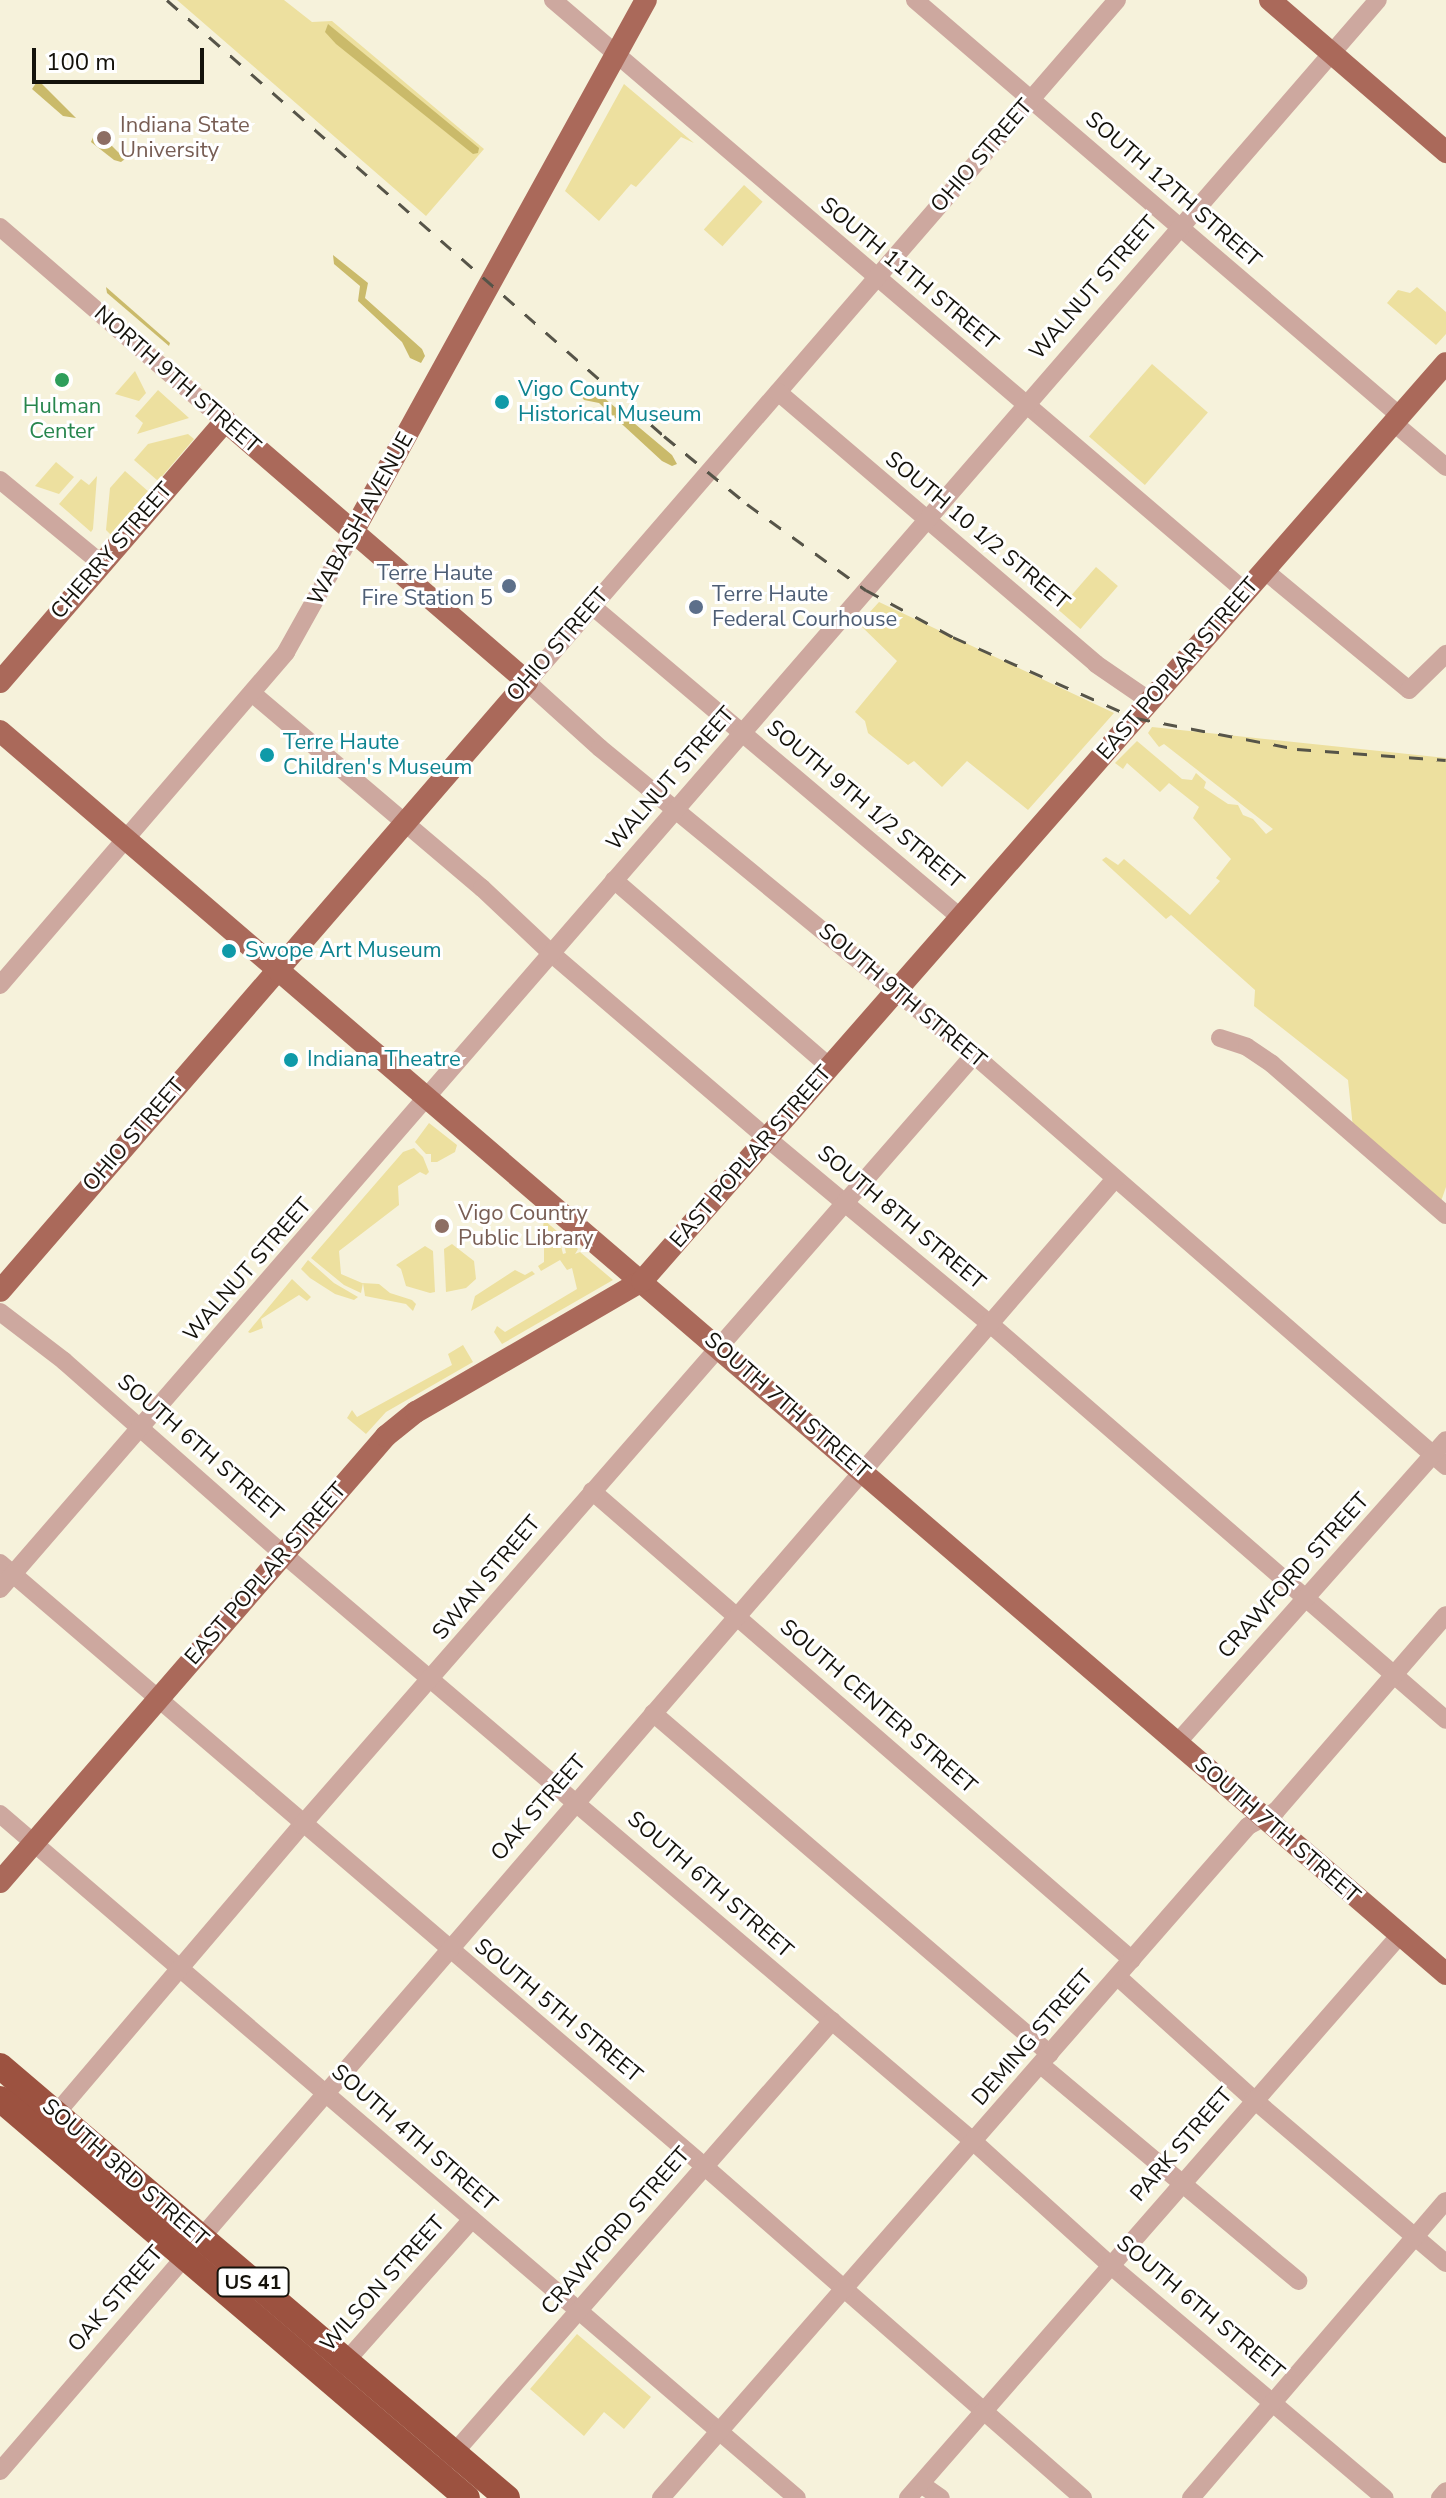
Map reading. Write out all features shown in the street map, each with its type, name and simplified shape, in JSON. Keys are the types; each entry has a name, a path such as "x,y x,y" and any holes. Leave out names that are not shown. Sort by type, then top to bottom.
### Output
{"highway":[{"name":"SOUTH 3RD STREET","path":"0,2066 48,2124 192,2248 329,2380 493,2494"},
{"name":"SOUTH 3RD STREET","path":"0,2099 48,2124"},
{"name":"SOUTH 3RD STREET","path":"192,2248 347,2360 446,2462 467,2498"}],"main road":[{"name":"WABASH AVENUE","path":"353,532 646,0"},
{"path":"1270,0 1446,152"},
{"name":"EAST POPLAR STREET","path":"0,1882 282,1553 399,1424 642,1281 1446,363"},
{"name":"NORTH 9TH STREET","path":"225,421 353,532"},
{"name":"CHERRY STREET","path":"0,682 225,421"},
{"name":"SOUTH 9TH STREET","path":"353,532 527,682"},
{"name":"OHIO STREET","path":"0,1291 527,682"},
{"name":"SOUTH 7TH STREET","path":"0,731 1445,1971"}],"street":[{"name":"SOUTH 11TH STREET","path":"553,0 1246,592"},
{"name":"SOUTH 12TH STREET","path":"915,0 1179,227 1397,419 1446,467"},
{"name":"OHIO STREET","path":"527,682 1117,0"},
{"name":"WALNUT STREET","path":"0,1589 6,1569 141,1429 1025,404 1378,0"},
{"name":"NORTH 9TH STREET","path":"0,227 225,421"},
{"name":"SOUTH 10 1/2 STREET","path":"778,392 1096,664 1150,701"},
{"path":"0,480 102,564"},
{"name":"WABASH AVENUE","path":"0,985 292,643 353,532"},
{"path":"1264,570 1409,690 1446,654"},
{"name":"SOUTH 9TH 1/2 STREET","path":"592,606 961,918"},
{"name":"SOUTH 9TH STREET","path":"527,682 675,809 974,1055 1439,1461"},
{"name":"SOUTH 8TH STREET","path":"252,693 482,888 552,954 768,1139 989,1323 1446,1720"},
{"path":"614,880 830,1067"},
{"path":"1220,1038 1247,1047 1272,1064 1446,1215"},
{"name":"SWAN STREET","path":"48,2124 302,1825 432,1680 592,1491 974,1055"},
{"name":"OAK STREET","path":"0,2471 1115,1179"},
{"name":"SOUTH 6TH STREET","path":"0,1312 64,1361 282,1553 974,2142 1110,2265 1385,2498"},
{"name":"CRAWFORD STREET","path":"1177,1743 1439,1461 1446,1440"},
{"name":"SOUTH CENTER STREET","path":"592,1491 1132,1960"},
{"name":"SOUTH 5TH STREET","path":"6,1569 704,2166 1083,2498"},
{"name":"DEMING STREET","path":"661,2498 1248,1826 1276,1811 1446,1615"},
{"path":"653,1713 1045,2060 1180,2184 1298,2281"},
{"name":"SOUTH 4TH STREET","path":"0,1814 797,2498"},
{"name":"PARK STREET","path":"914,2491 1253,2099 1400,1935"},
{"path":"1118,1977 1253,2099 1446,2263"},
{"name":"CRAWFORD STREET","path":"446,2462 832,2021"},
{"path":"1191,2498 1446,2201"},
{"name":"WILSON STREET","path":"329,2380 472,2219"},
{"path":"914,2491 941,2498"},
{"path":"1440,2498 1446,2491"}],"shaded area":[{"path":"177,0 284,0 312,22 332,21 484,149 426,216"},
{"path":"328,24 479,148 478,153 473,154 336,44 325,32"},
{"path":"38,80 76,118 63,116 32,89"},
{"path":"624,84 694,143 681,137 636,187 631,184 599,221 565,191"},
{"path":"95,133 99,133 125,159 121,162 114,160 91,142"},
{"path":"744,185 763,202 722,246 704,230"},
{"path":"333,255 368,283 365,298 422,349 425,356 421,363 410,358 402,342 358,301 360,286 334,264"},
{"path":"106,287 170,343 169,346 107,293"},
{"path":"1417,287 1446,312 1446,334 1436,345 1387,303 1398,290 1410,293"},
{"path":"1152,364 1208,413 1145,485 1089,436"},
{"path":"135,371 146,393 139,401 115,394"},
{"path":"158,390 189,418 137,434 143,423 135,416"},
{"path":"587,390 597,392 672,455 677,464 672,466 662,461 599,403 584,400 582,397"},
{"path":"188,434 194,439 158,481 134,460 148,444"},
{"path":"56,462 74,477 59,494 35,486"},
{"path":"125,471 149,492 111,535 106,530 110,488"},
{"path":"97,476 91,532 59,504 81,479 89,485"},
{"path":"1096,567 1118,586 1080,629 1059,610"},
{"path":"879,602 1114,713 1028,810 967,761 942,787 914,761 908,765 868,733 865,721 855,712 897,661 859,624"},
{"path":"1152,727 1446,758 1446,1187 1440,1204 1353,1128 1348,1080 1254,1006 1255,990 1171,915 1166,919 1102,860 1106,857 1118,865 1124,859 1190,915 1220,881 1216,878 1231,859 1193,818 1199,807 1169,783 1160,792 1127,763 1123,769 1115,763 1137,741 1182,779 1192,780 1196,773 1206,782 1204,788 1228,804 1238,805 1243,815 1253,819 1266,834 1273,829 1164,744 1159,747 1148,733"},
{"path":"429,1123 457,1145 455,1152 437,1162 431,1162 431,1154 426,1154 415,1142"},
{"path":"414,1148 423,1157 429,1172 426,1175 420,1172 398,1186 399,1205 339,1251 341,1274 363,1283 361,1293 344,1285 311,1258 403,1152"},
{"path":"544,1220 578,1249 575,1254 580,1252 613,1280 502,1344 494,1332 497,1326 505,1332 577,1289 572,1268 567,1270 560,1260 541,1271 538,1266 544,1262 544,1242 549,1238 560,1242 563,1254 566,1253 564,1245 555,1234 547,1233 543,1227"},
{"path":"452,1244 474,1261 476,1279 466,1288 446,1292 444,1249"},
{"path":"425,1246 433,1251 435,1292 430,1293 406,1286 401,1269 396,1265"},
{"path":"308,1260 334,1283 358,1297 354,1300 335,1294 310,1278 301,1269"},
{"path":"515,1270 525,1275 532,1271 535,1274 471,1311 475,1296"},
{"path":"292,1279 311,1297 307,1301 299,1295 261,1319 263,1328 248,1332"},
{"path":"363,1283 379,1284 390,1293 412,1300 416,1304 413,1311 406,1304 365,1296"},
{"path":"463,1345 473,1362 386,1412 366,1434 347,1418 352,1410 357,1417 452,1365 448,1354"},
{"path":"577,2334 651,2397 624,2429 604,2412 584,2436 530,2389"}],"railway":[{"path":"167,0 664,436 747,504 866,590 953,637 1136,718 1297,749 1446,760"}],"place":[{"name":"Indiana State University","path":"104,138"},
{"name":"Hulman Center","path":"62,380"},
{"name":"Vigo County Historical Museum","path":"502,402"},
{"name":"Terre Haute Fire Station 5","path":"509,586"},
{"name":"Terre Haute Federal Courhouse","path":"696,607"},
{"name":"Terre Haute Children's Museum","path":"267,755"},
{"name":"Swope Art Museum","path":"229,951"},
{"name":"Indiana Theatre","path":"291,1060"},
{"name":"Vigo Country Public Library","path":"442,1226"}]}
